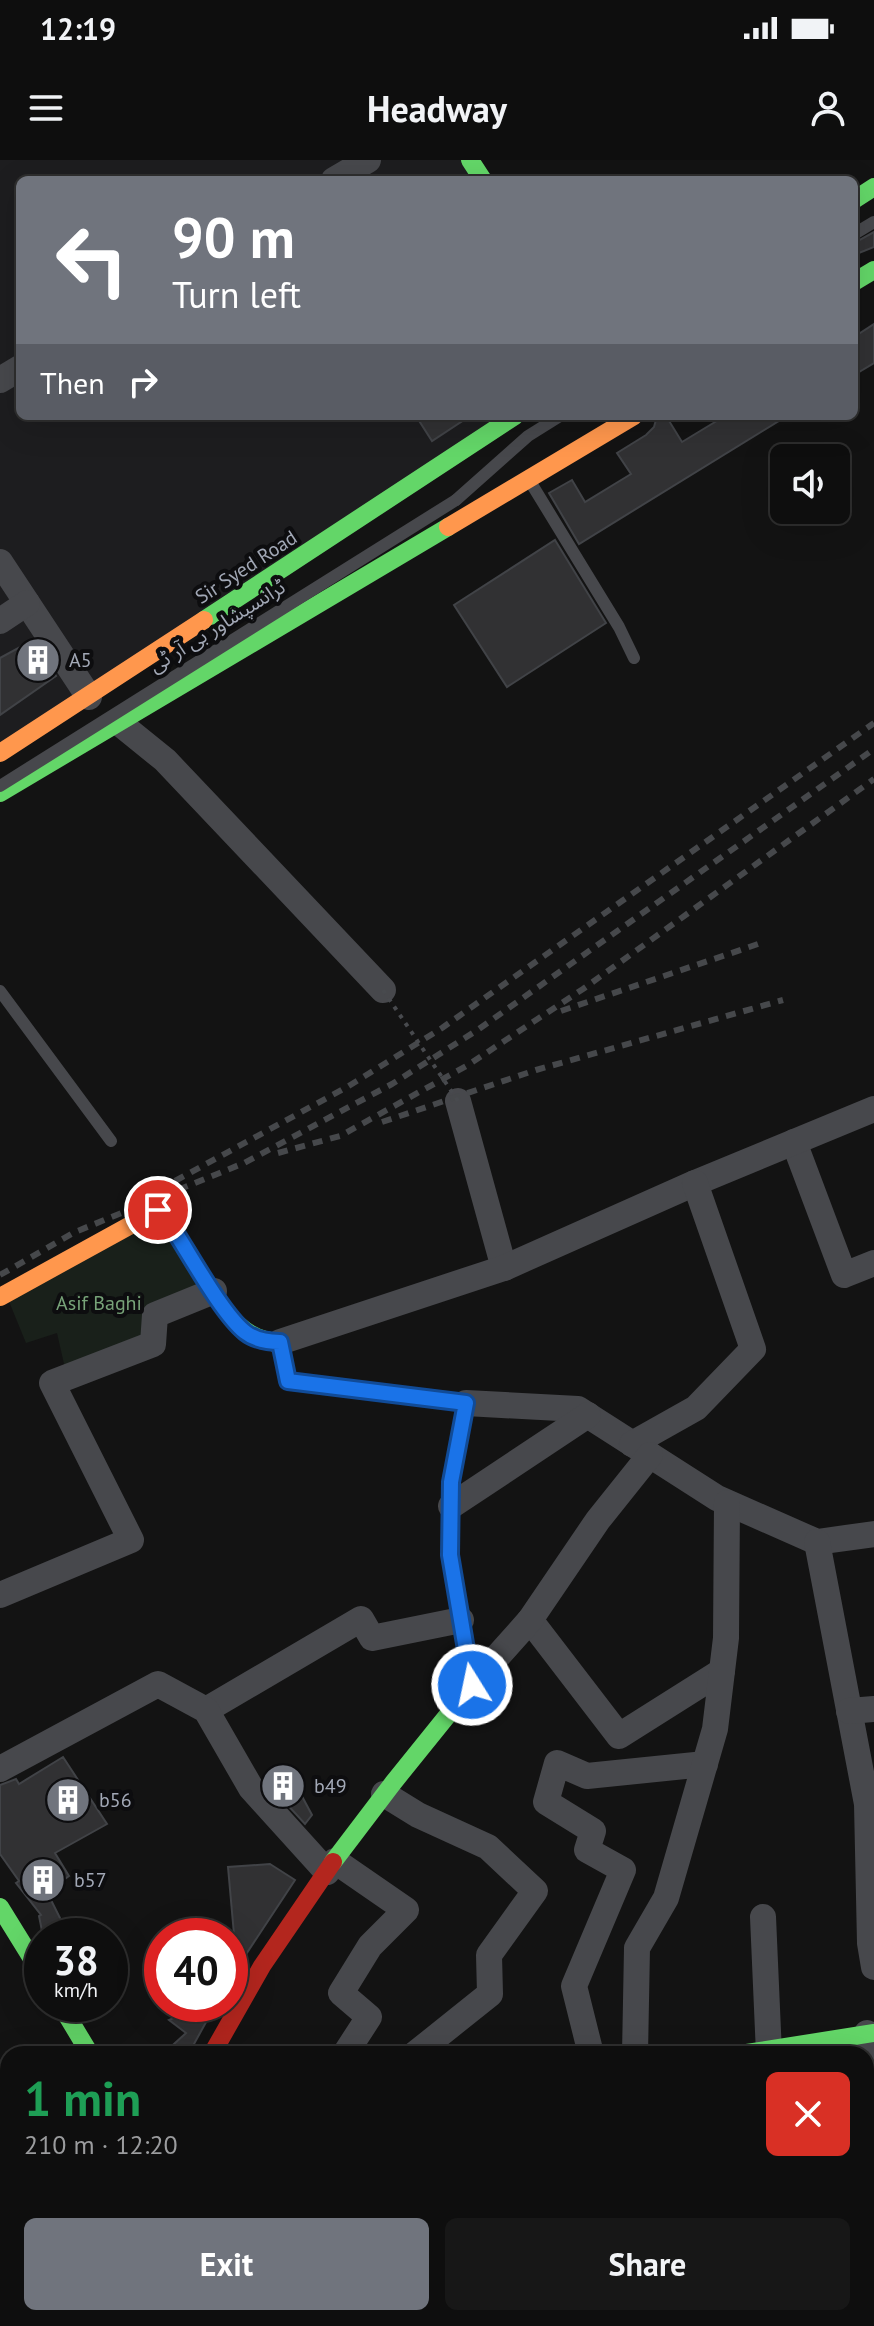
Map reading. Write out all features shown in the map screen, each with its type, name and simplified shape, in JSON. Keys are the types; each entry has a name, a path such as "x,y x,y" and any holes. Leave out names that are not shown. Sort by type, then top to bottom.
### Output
{"main road":[{"name":"Sir Syed Road","path":"0,753 509,420"},
{"path":"0,793 626,420"},
{"path":"89,697 118,722"},
{"path":"0,1297 158,1210 232,1319 245,1333 263,1341 280,1342 288,1381 466,1403 451,1482 450,1555 472,1685 384,1794 331,1866 268,1956 217,2046"},
{"path":"0,1907 24,1946"},
{"path":"71,2022 85,2046"},
{"path":"800,2046 870,2033"}],"street":[{"path":"341,176 368,160"},
{"path":"0,562 89,697"},
{"path":"0,621 27,603"},
{"path":"118,722 165,760 383,990"},
{"path":"458,1101 504,1268"},
{"path":"280,1342 504,1268 695,1183 874,1109"},
{"path":"794,1142 844,1275 874,1263"},
{"path":"472,1685 530,1620 598,1520 641,1449 696,1408 753,1349 695,1183"},
{"path":"0,1595 131,1540 52,1383 153,1344 155,1315 214,1291"},
{"path":"466,1403 578,1409 727,1503 817,1542 874,1534"},
{"path":"451,1506 588,1415"},
{"path":"635,2046 637,1948 666,1898 715,1729 726,1638 727,1503"},
{"path":"817,1542 861,1710 870,1804 870,1943 874,1967"},
{"path":"206,1710 361,1619 372,1638 461,1620"},
{"path":"530,1620 619,1736 722,1671"},
{"path":"0,1769 158,1684 206,1710 251,1788 331,1866 406,1910 370,1946 341,1993 369,2017 350,2046"},
{"path":"589,2046 574,1986 623,1870 587,1850 593,1831 546,1802 557,1763 587,1776 705,1764"},
{"path":"384,1794 418,1815 488,1847 535,1891 489,1955 490,1994 425,2046"},
{"path":"763,1917 768,2046"}],"lane":[{"name":"ٹرانسپشاور بی آر ٹی","path":"0,786 456,500 528,436 554,420"},
{"name":"ٹرانسپشاور بی آر ٹی","path":"456,500 548,465 625,420"},
{"path":"529,480 619,627 634,658"},
{"path":"0,991 111,1141"}],"path":[{"path":"383,990 458,1101"}],"shaded area":[{"path":"0,160 470,160 480,176 16,176 16,420 509,420 0,753"}],"green space":[{"name":"Asif Baghi","path":"153,1213 214,1291 149,1311 146,1346 67,1377 57,1333 26,1343 6,1294"}],"building":[{"path":"874,232 874,247 858,253 858,241"},
{"path":"874,324 874,363 858,373 858,334"},
{"path":"419,420 464,420 432,441"},
{"path":"656,420 668,420 682,442 718,420 780,420 579,544 549,493 572,480 585,502 631,474 617,453 654,427"},
{"path":"555,540 606,623 507,687 454,605"},
{"path":"33,640 56,676 0,715 0,658"},
{"path":"63,1757 107,1824 55,1853 69,1876 47,1892 60,1918 39,1918 41,1915 16,1883 19,1881 0,1854 0,1785 16,1779 19,1784"},
{"path":"289,1772 312,1815 305,1824 273,1789"},
{"path":"270,1864 295,1880 248,1951 248,1918 233,1918 228,1867"},
{"path":"172,2022 206,2022 193,2046 172,2046 186,2033"}],"railway":[{"path":"175,1181 347,1087 442,1028 874,723"},
{"path":"0,1275 75,1232 244,1163 392,1084 479,1029 874,749"},
{"path":"278,1153 340,1136 468,1065 583,989 874,779"},
{"path":"561,1011 758,944"},
{"path":"382,1122 536,1070 783,1000"}],"traffic: fast":[{"path":"470,160 480,176"},
{"path":"858,197 874,187"},
{"path":"858,280 874,270"},
{"path":"204,620 509,420"},
{"path":"0,793 448,527"},
{"path":"208,1285 237,1324 256,1337 280,1342 288,1381 466,1403 451,1482 450,1555 472,1685 333,1862"},
{"path":"0,1907 24,1946"},
{"path":"71,2022 85,2046"},
{"path":"791,2046 874,2033"}],"traffic: slow":[{"path":"448,527 627,420"},
{"path":"0,753 204,620"},
{"path":"0,1297 158,1210 208,1285"}],"traffic: jam":[{"path":"217,2046 262,1966 333,1862"}],"place":[{"name":"A5","path":"38,660"},
{"name":"b49","path":"283,1786"},
{"name":"b56","path":"68,1800"},
{"name":"b57","path":"43,1880"}],"route":[{"path":"158,1210 232,1319 245,1333 263,1341 280,1342 288,1381 466,1403 451,1482 450,1555 472,1685"}]}
